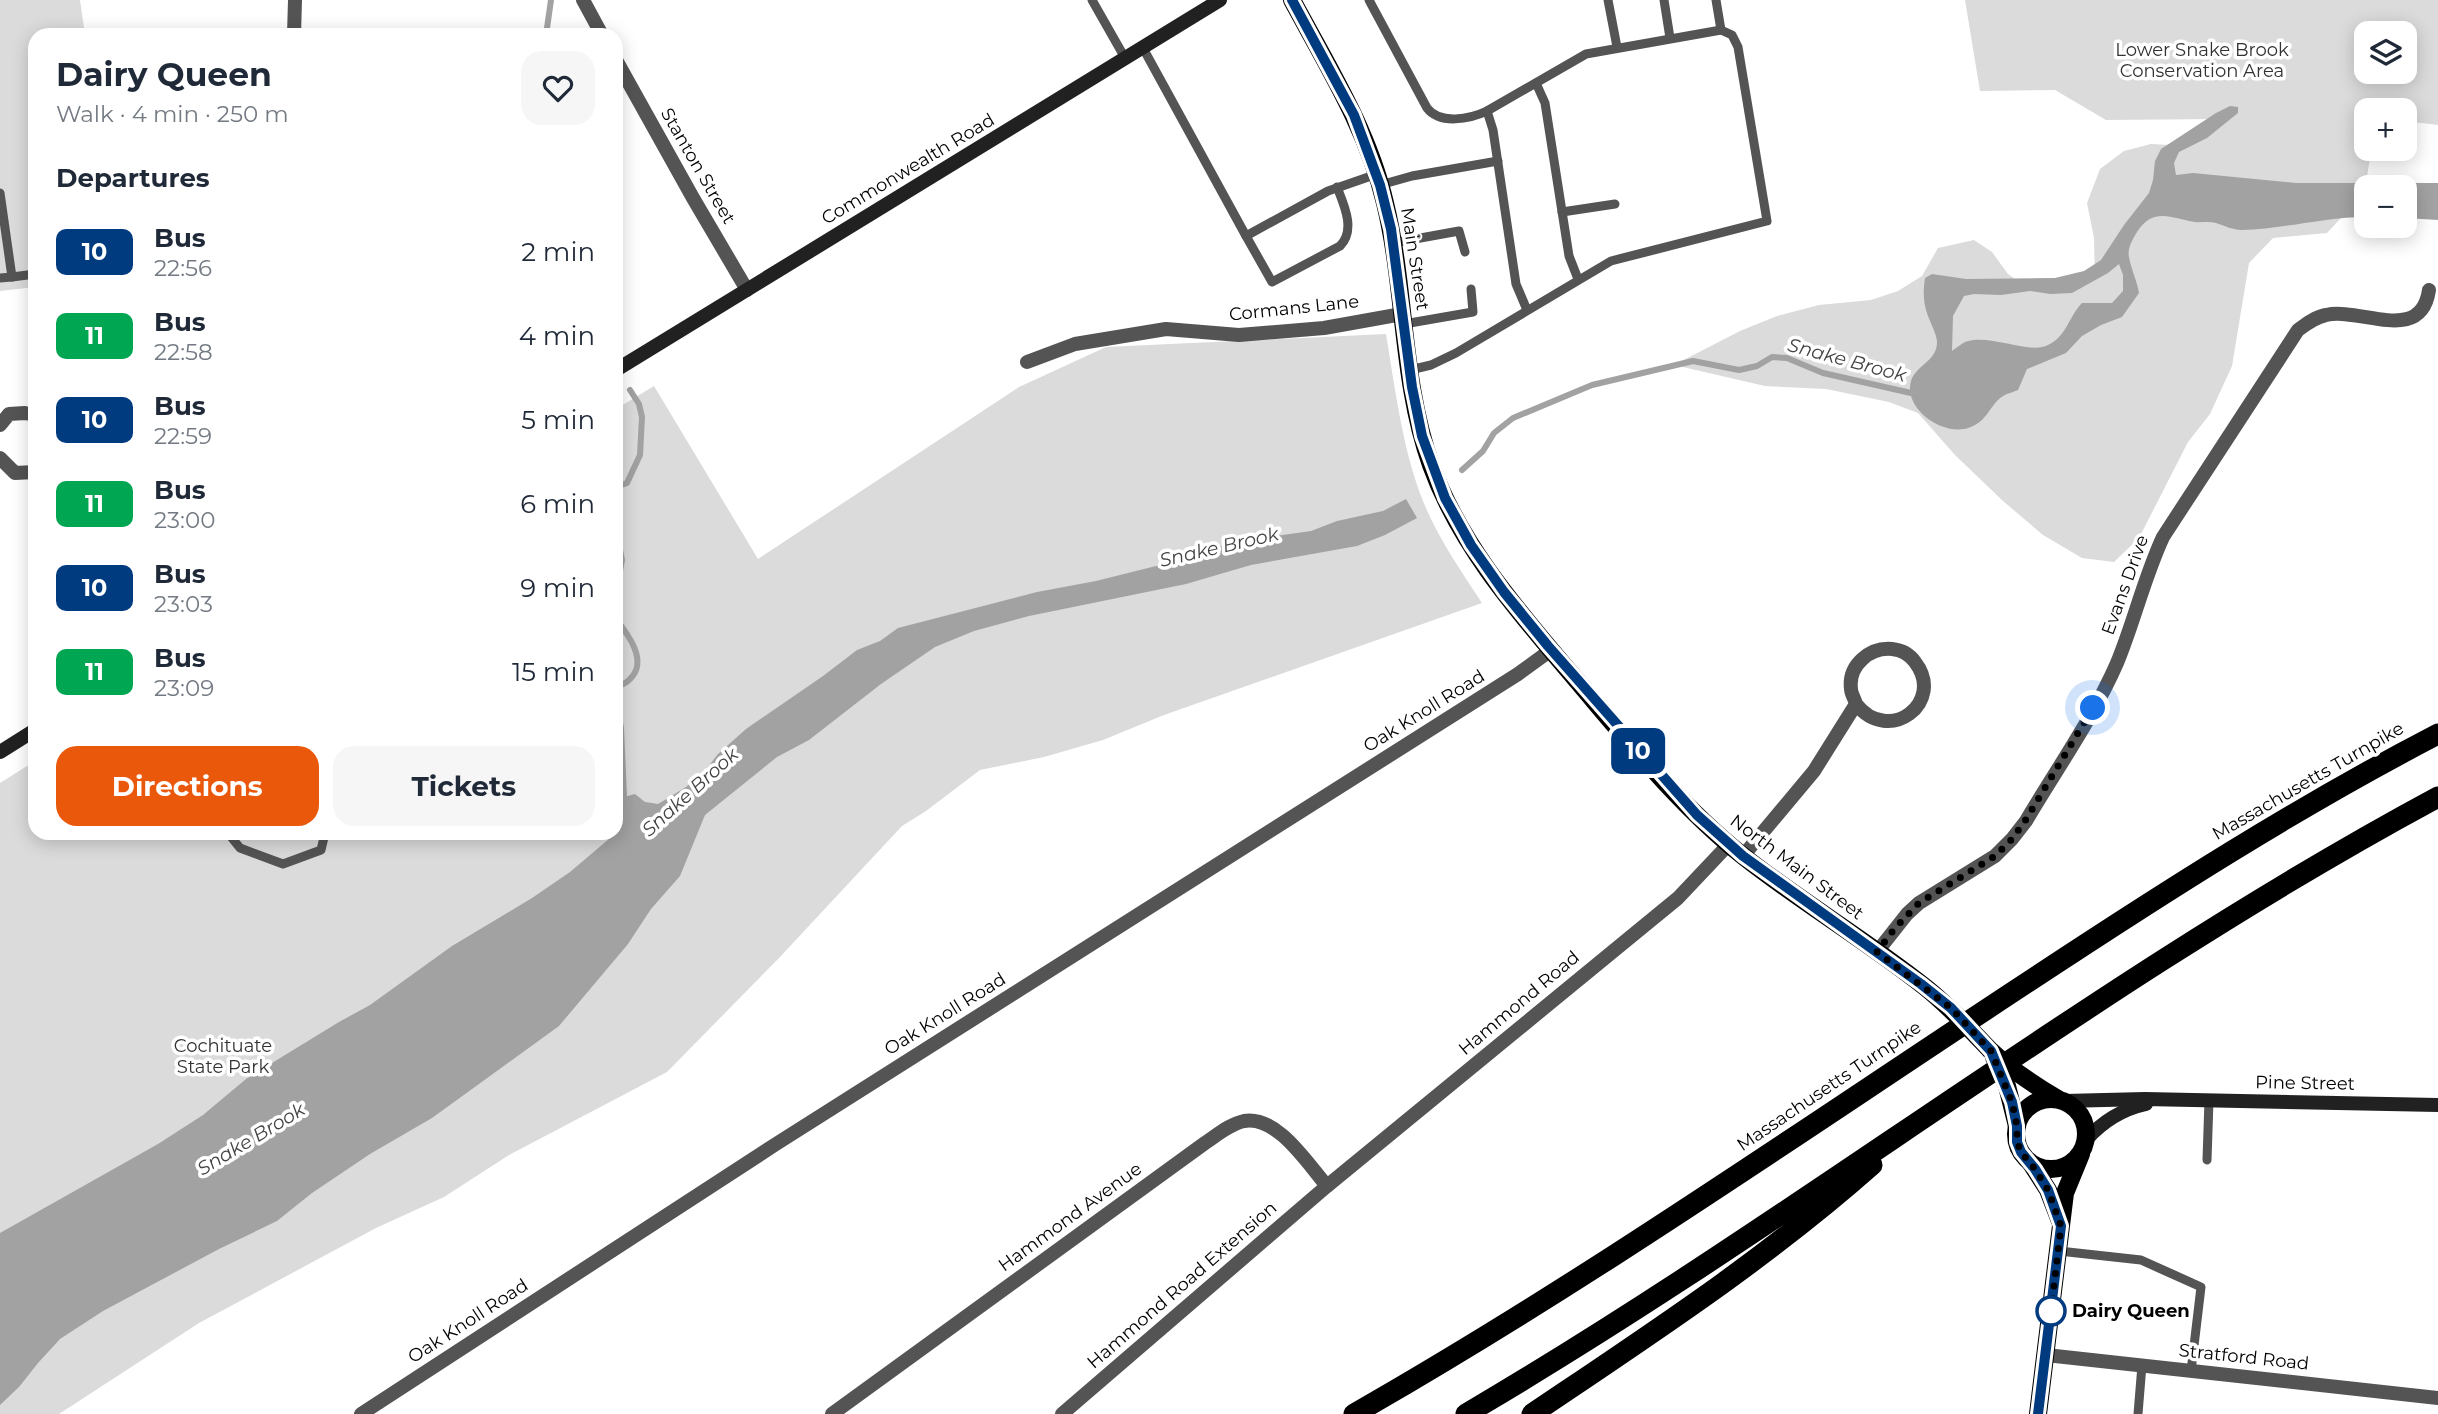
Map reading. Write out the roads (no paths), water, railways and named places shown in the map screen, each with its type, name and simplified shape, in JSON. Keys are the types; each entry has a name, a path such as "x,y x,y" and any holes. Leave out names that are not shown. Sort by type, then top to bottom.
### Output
{"highway":[{"name":"Massachusetts Turnpike","path":"1354,1414 1533,1308 2035,977 2262,831 2438,734"},
{"path":"1466,1414 1634,1310 2260,898 2438,797"},
{"path":"1532,1414 1721,1287 1778,1244 1826,1206 1931,1113"}],"main road":[{"name":"Commonwealth Road","path":"623,366 1220,0"},
{"name":"Main Street","path":"1292,0 1354,115 1379,180 1393,243 1422,436 1445,498"},
{"name":"North Main Street","path":"1445,498 1482,562 1552,650 1679,797 1736,850 1951,1008 1991,1051 2027,1080 2061,1100"},
{"path":"0,752 28,734"},
{"name":"North Main Street","path":"1991,1051 2007,1086 2017,1126"},
{"path":"2038,1414 2059,1251 2065,1193 2083,1147 2086,1125 2076,1108 2061,1100 2048,1099 2029,1106 2022,1114 2017,1126 2017,1142 2048,1190 2061,1226"},
{"name":"Pine Street","path":"2061,1100 2438,1105"},
{"name":"Pine Street","path":"2083,1147 2103,1124 2127,1110 2171,1100"},
{"path":"2027,1160 2045,1169 2065,1167 2083,1147"}],"street":[{"path":"294,28 295,0"},
{"path":"583,0 598,28"},
{"name":"Stanton Street","path":"623,73 747,290"},
{"name":"Evans Drive","path":"1877,952 1919,903 1995,856 2025,821 2106,686 2163,537 2298,331 2310,321 2327,314 2388,320 2407,319 2420,314 2427,303 2428,289"},
{"name":"Cormans Lane","path":"1027,362 1075,344 1166,329 1239,335 1403,319"},
{"path":"0,425 9,414 28,414"},
{"path":"0,458 15,473 28,472"},
{"name":"Oak Knoll Road","path":"360,1414 776,1144 1524,671 1552,650"},
{"path":"1899,650 1912,657 1920,668 1924,682 1923,697 1916,709 1905,718 1891,722 1876,720 1856,704 1851,688 1852,674 1859,661 1871,652 1899,650"},
{"name":"Hammond Road","path":"1327,1186 1736,850 1814,771 1856,704"},
{"name":"Hammond Avenue","path":"832,1414 1205,1143 1236,1124 1244,1121 1262,1122 1279,1130 1327,1186"},
{"name":"Hammond Road Extension","path":"1062,1414 1327,1186"},
{"name":"Stratford Road","path":"2046,1355 2438,1398"}],"lane":[{"path":"1092,0 1125,58"},
{"path":"1369,0 1431,113 1455,119 1479,115 1587,54 1721,30 1732,35 1738,47 1767,221 1621,257 1578,279 1456,353 1432,365 1410,370"},
{"path":"1608,0 1617,47"},
{"path":"1664,0 1671,38"},
{"path":"1716,0 1721,30"},
{"path":"1143,48 1272,282 1340,246 1348,236 1346,212 1337,187"},
{"path":"1536,83 1545,103 1569,256 1578,279"},
{"path":"1487,111 1493,130 1516,285 1527,310"},
{"path":"1246,236 1337,187 1498,161"},
{"path":"0,193 12,277"},
{"path":"1562,212 1615,204"},
{"path":"1393,243 1459,231 1465,252"},
{"path":"0,278 28,275"},
{"path":"1403,319 1473,312 1471,289"},
{"path":"234,840 240,848 283,864 321,850 323,840"},
{"path":"2207,1160 2209,1100"},
{"path":"2059,1251 2141,1260 2201,1287 2192,1371"},
{"path":"2138,1414 2142,1365"}],"water":[{"path":"2230,106 2238,107 2238,113 2207,138 2179,152 2174,163 2176,175 2193,173 2296,183 2354,183 2354,218 2242,230 2213,222 2195,222 2164,216 2150,219 2137,232 2130,247 2129,257 2139,293 2122,317 2082,336 2066,353 2027,369 2018,390 1998,400 1975,425 1968,428 1947,428 1927,418 1913,401 1910,391 1911,381 1931,358 1937,341 1925,306 1925,278 1932,274 1966,279 2055,278 2084,271 2101,260 2149,193 2155,161 2161,149 2216,113","holes":["2119,264 2123,275 2123,291 2112,303 2082,303 2064,331 2048,345 2031,347 1975,340 1965,342 1952,351 1953,316 1964,296 2030,291 2072,293"]},
{"path":"2417,183 2438,183 2438,220 2417,219"},
{"path":"1406,499 1417,518 1357,546 1251,565 1186,584 1029,616 974,631 935,647 881,684 809,740 777,757 705,815 680,876 651,909 628,944 559,1026 432,1118 370,1154 312,1193 277,1221 103,1311 60,1339 0,1405 0,1233 158,1144 203,1115 246,1079 370,1005 452,946 532,898 570,872 608,840 623,840 624,797 635,794 645,802 658,804 686,787 746,729 857,650 880,641 898,628 1037,592 1168,563 1233,542 1311,531 1337,521 1383,511"}],"waterway":[{"path":"547,28 551,0"},
{"name":"Snake Brook","path":"1462,470 1483,451 1494,433 1513,418 1592,385 1693,361 1739,370 1757,366 1772,357 1787,358 1823,373 1911,393 1918,392"},
{"path":"623,484 627,483 640,455 642,417 639,404 630,390"},
{"path":"623,628 637,656 635,672 623,684"},
{"path":"623,774 624,797"}],"place":[{"name":"Dairy Queen","path":"2051,1311"}],"park label":[{"name":"Lower Snake Brook Conservation Area","path":"2202,60"},
{"name":"Cochituate State Park","path":"223,1056"}]}
